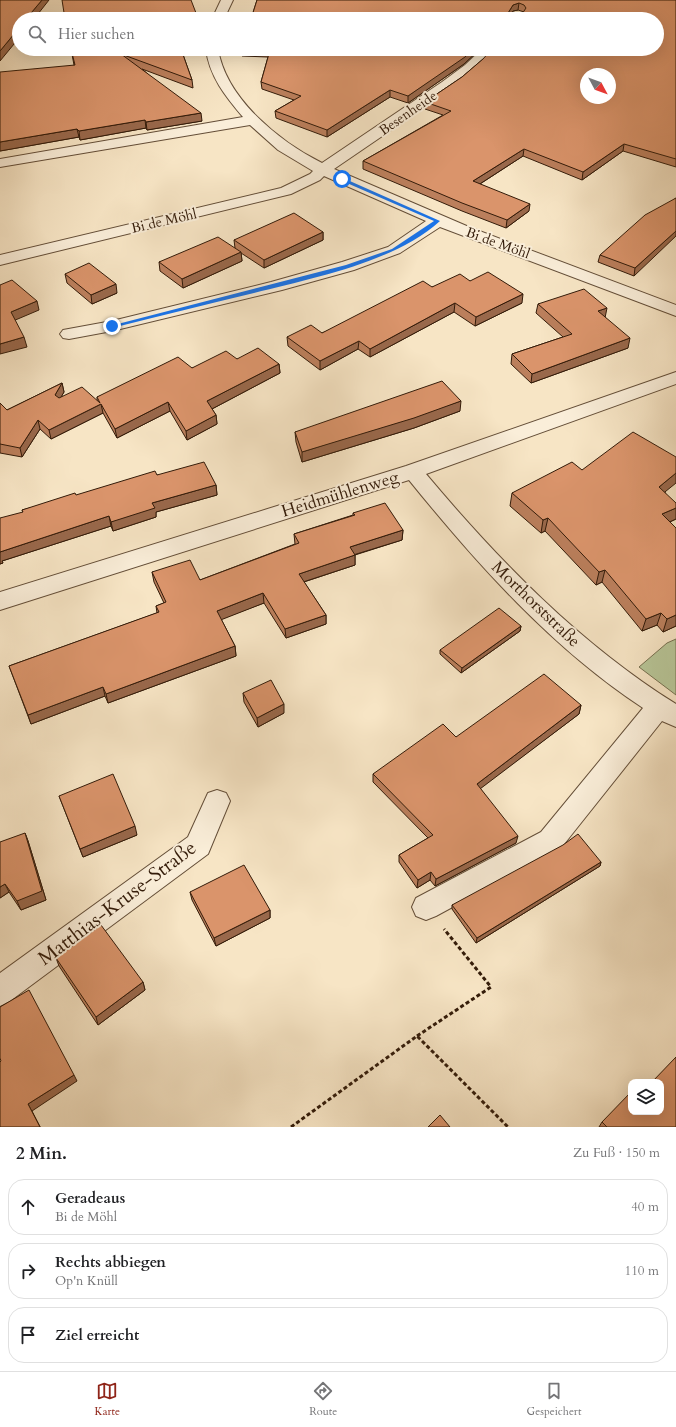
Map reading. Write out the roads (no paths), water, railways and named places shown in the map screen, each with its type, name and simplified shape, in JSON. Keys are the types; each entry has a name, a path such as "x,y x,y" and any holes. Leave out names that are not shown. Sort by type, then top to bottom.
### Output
{"street":[{"path":"221,12 227,0"},
{"name":"Bi de Möhl","path":"212,56 221,77 253,120 283,146 322,170 438,221 676,311"},
{"name":"Besenheide","path":"322,170 399,120 446,87 483,56"},
{"path":"0,163 253,120"},
{"name":"Bi de Möhl","path":"0,260 286,191 315,177 322,170"},
{"path":"69,334 112,326 276,286 348,266 394,250 438,221"},
{"name":"Heidmühlenweg","path":"0,601 413,471 676,378"},
{"name":"Morthorststraße","path":"413,471 459,527 504,576 554,624 612,673 667,711"},
{"path":"426,907 551,840 667,711"},
{"name":"Matthias-Kruse-Straße","path":"0,991 198,846 217,801"}]}
